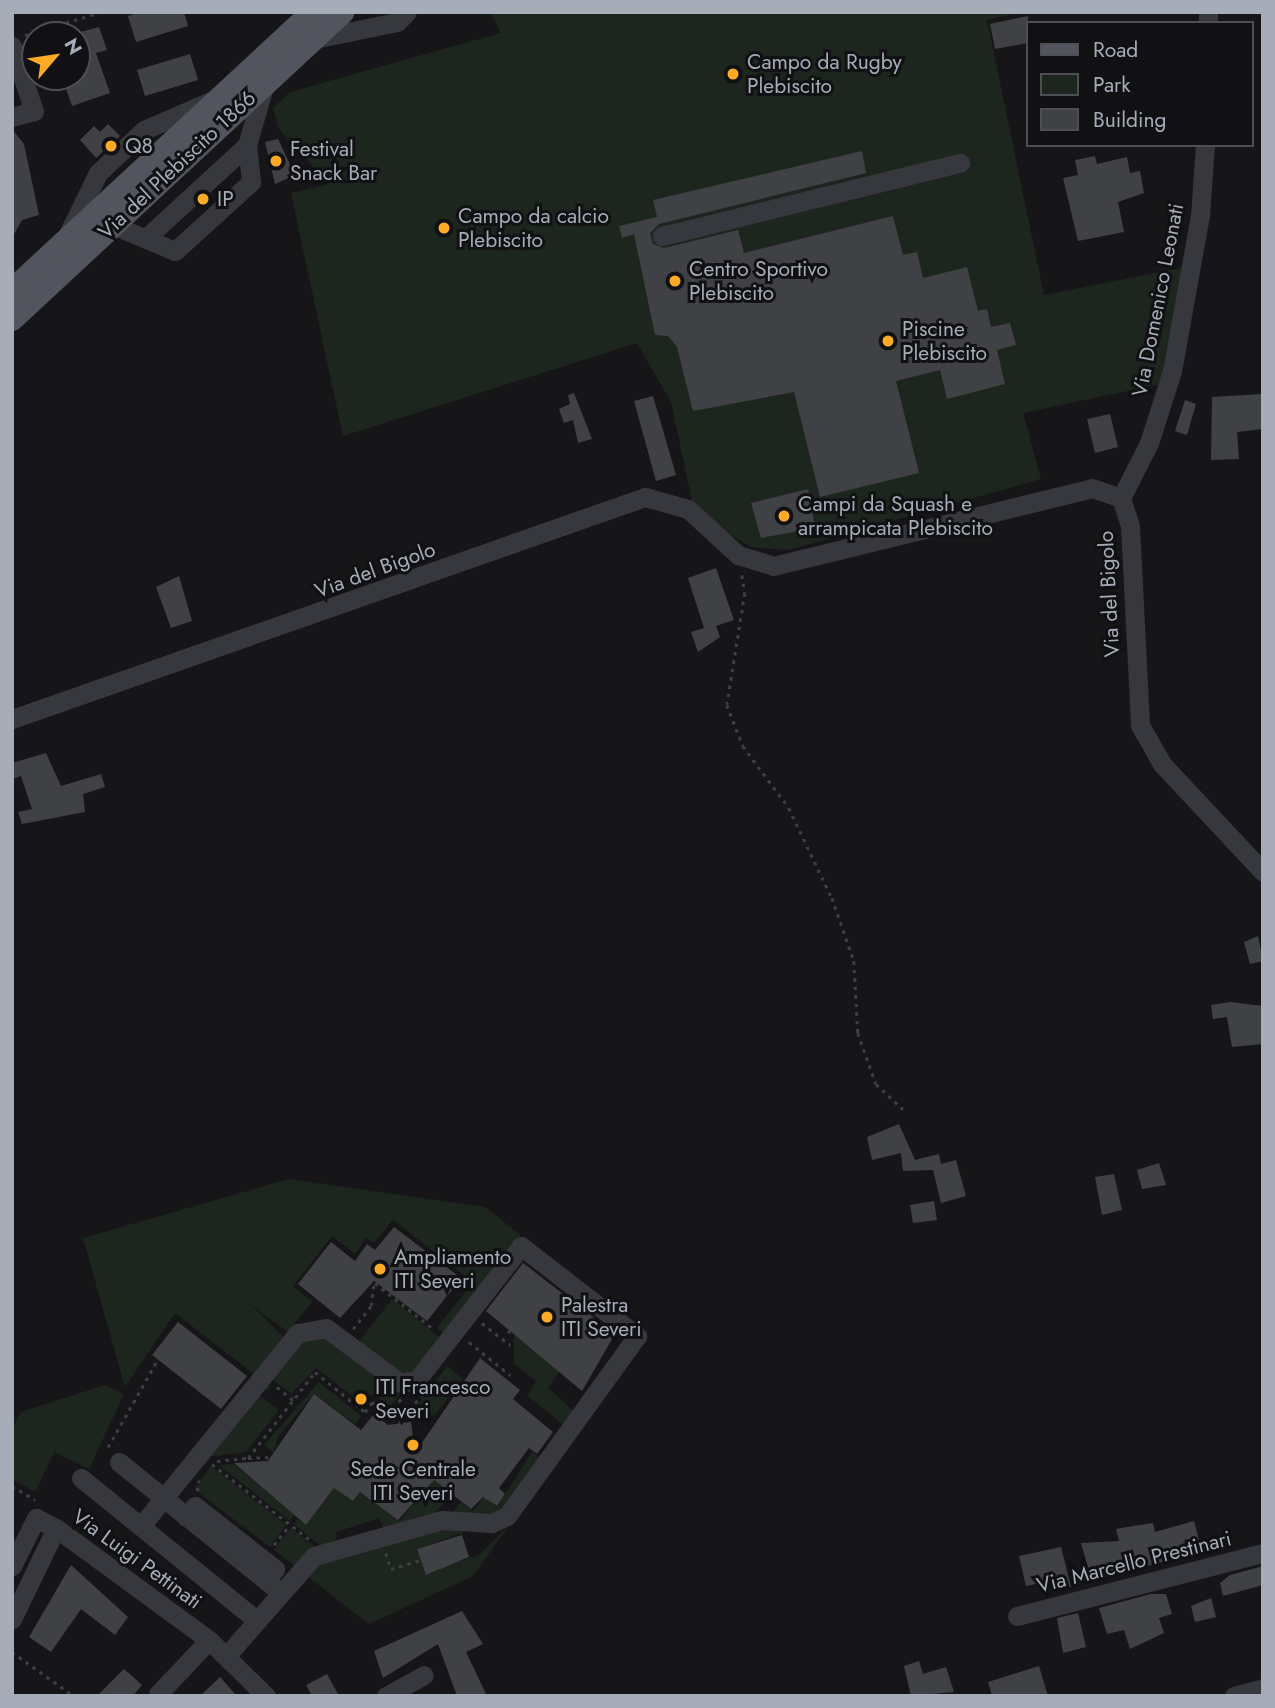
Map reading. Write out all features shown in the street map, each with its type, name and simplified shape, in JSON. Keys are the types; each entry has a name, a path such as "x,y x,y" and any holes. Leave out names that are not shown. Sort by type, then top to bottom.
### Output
{"main road":[{"name":"Via del Plebiscito 1866","path":"12,291 313,12"},
{"name":"Via del Plebiscito 1866","path":"12,318 342,12"}],"street":[{"path":"313,39 397,22 407,12"},
{"path":"12,117 34,111 16,42"},
{"path":"113,225 175,251 232,199 251,181 247,145 265,83"},
{"path":"146,239 247,145"},
{"name":"Via Domenico Leonati","path":"1121,498 1149,443 1171,371 1200,216 1205,147"},
{"path":"663,236 960,163"},
{"name":"Via del Bigolo","path":"12,719 645,497 688,509 738,555 773,566 1093,488 1121,498 1130,526 1140,725 1162,764 1263,872"},
{"path":"141,1526 288,1340 327,1328 407,1383 425,1373 457,1340 469,1313 521,1246 637,1336 507,1516 492,1523 442,1520 324,1553 300,1566 273,1586 226,1656"},
{"path":"119,1462 186,1517 195,1506 275,1569 273,1586"},
{"path":"86,1482 254,1618"},
{"path":"12,1566 38,1511"},
{"name":"Via Luigi Pettinati","path":"38,1511 56,1528 209,1640 266,1696"},
{"path":"12,1619 56,1528"},
{"name":"Via Marcello Prestinari","path":"1017,1616 1263,1553"},
{"name":"Via Luigi Pettinati","path":"158,1694 209,1640"},
{"path":"386,1696 424,1675"},
{"path":"1234,1696 1263,1688"}],"path":[{"path":"16,42 101,12"},
{"path":"738,555 745,593 727,705 743,746 789,808 832,898 854,961 858,1033 876,1084 903,1109"},
{"path":"345,1340 371,1306 374,1282 510,1375"},
{"path":"469,1313 510,1345"},
{"path":"86,1482 158,1359"},
{"path":"248,1458 315,1373 365,1412 372,1402 399,1423"},
{"path":"190,1486 209,1462 292,1456"},
{"path":"209,1462 324,1553"},
{"path":"196,1478 203,1483 197,1491"},
{"path":"12,1486 38,1511"},
{"path":"272,1548 290,1525"},
{"path":"381,1537 391,1569 421,1560"},
{"path":"13,1653 74,1696"}],"green space":[{"name":"Centro Sportivo Plebiscito","path":"490,12 1021,12 987,20 1044,295 1186,267 1161,384 1023,413 1041,479 788,550 751,547 716,526 692,501 671,402 637,343 343,436 291,193 329,184 278,128 273,108 290,92 501,33"},
{"path":"289,1179 485,1207 521,1235 447,1336 437,1328 473,1282 393,1220 374,1243 366,1238 355,1254 332,1236 293,1286 312,1302 288,1332 250,1304 285,1338 254,1374 175,1313 125,1387 83,1238"},
{"path":"392,1299 443,1340 421,1369 406,1376 358,1343"},
{"path":"320,1324 402,1391 390,1407 374,1394 356,1399 316,1368 291,1394 266,1374"},
{"path":"514,1334 560,1371 548,1388 576,1413 567,1428 527,1395 536,1381 514,1364"},
{"path":"447,1366 463,1379 434,1416 418,1404"},
{"path":"261,1380 272,1388 257,1393 279,1410 246,1452 207,1457"},
{"path":"319,1382 361,1416 355,1424 314,1394 278,1437 273,1453 264,1445"},
{"path":"105,1385 124,1394 89,1469 54,1452 35,1492 12,1479 12,1429 21,1412"},
{"path":"532,1452 543,1460 506,1508 490,1517 451,1514 461,1502 473,1511 484,1497 497,1507"},
{"path":"234,1464 294,1514 290,1521 219,1465"},
{"path":"211,1466 286,1525 270,1547 194,1489"},
{"path":"432,1479 451,1494 433,1516 385,1531 379,1518 336,1532 337,1544 324,1549 294,1524 297,1519 306,1525 336,1486 352,1484 345,1496 353,1502 363,1490 400,1521"},
{"path":"510,1524 473,1576 369,1624 302,1572 310,1562 433,1526 464,1532 417,1549 426,1575 440,1570 437,1557 446,1565 478,1556"},
{"path":"291,1528 319,1550 295,1566 274,1550"}],"building":[{"path":"140,12 184,12 188,26 136,42 128,16"},
{"path":"1028,16 1026,43 995,49 990,24"},
{"path":"99,27 107,50 96,53 110,93 72,106 67,91 91,91 91,29"},
{"path":"190,54 198,80 145,96 137,70"},
{"path":"108,124 120,136 96,158 80,140 94,126 100,132"},
{"path":"12,129 24,144 39,215 22,220 12,238"},
{"path":"278,139 295,175 275,184 265,142"},
{"name":"Piscine Plebiscito","path":"862,151 866,173 659,224 650,233 653,244 664,248 738,230 744,253 893,216 903,255 917,252 923,278 967,267 978,311 987,309 991,327 1010,323 1016,345 997,350 1005,384 947,399 940,370 896,381 919,473 820,497 794,392 693,411 677,347 668,336 655,335 634,234 622,238 619,226 657,217 653,200"},
{"path":"1095,156 1097,164 1127,157 1130,173 1140,171 1144,193 1118,202 1124,232 1078,241 1063,178 1078,175 1075,160"},
{"path":"574,393 592,439 578,443 573,420 564,423 559,409 570,404 568,395"},
{"path":"1263,394 1263,429 1237,432 1239,459 1211,460 1212,397"},
{"path":"653,396 676,475 656,481 634,401"},
{"path":"1185,400 1196,404 1187,435 1175,431"},
{"path":"1110,414 1118,447 1095,453 1087,419"},
{"name":"Campi da Squash e arrampicata Plebiscito","path":"808,489 815,528 761,538 751,503"},
{"path":"716,568 734,620 716,626 720,637 698,652 691,632 704,628 688,578"},
{"path":"179,576 192,621 171,628 156,587"},
{"path":"46,753 61,786 101,774 105,787 83,794 85,812 22,824 18,812 32,809 21,776 12,779 12,763"},
{"path":"1258,936 1263,961 1250,964 1244,942"},
{"path":"1230,1002 1263,1006 1263,1044 1232,1047 1227,1017 1213,1019 1211,1005"},
{"path":"899,1124 915,1160 939,1154 941,1164 956,1160 966,1196 941,1203 933,1170 903,1171 901,1153 872,1160 867,1137"},
{"path":"1159,1163 1166,1185 1142,1189 1137,1170"},
{"path":"1114,1174 1122,1210 1102,1215 1095,1177"},
{"path":"934,1201 937,1220 913,1223 910,1205"},
{"name":"Ampliamento ITI Severi","path":"394,1227 461,1278 427,1321 374,1281 340,1318 298,1284 331,1242 355,1261 367,1244 375,1250"},
{"name":"Palestra ITI Severi","path":"523,1263 615,1334 582,1391 486,1311"},
{"path":"178,1322 247,1376 221,1409 152,1355"},
{"name":"Sede Centrale ITI Severi","path":"480,1358 520,1390 513,1399 553,1432 537,1454 529,1448 499,1488 505,1494 497,1506 483,1497 471,1509 434,1480 398,1520 360,1492 353,1501 334,1488 306,1525 234,1463 268,1461 314,1394 361,1430 374,1414 388,1425 411,1422 415,1453"},
{"path":"1194,1521 1202,1551 1092,1581 1081,1543 1119,1541 1116,1529 1153,1523 1155,1532"},
{"path":"462,1535 469,1557 426,1575 417,1549"},
{"path":"1061,1547 1071,1587 1052,1591 1050,1581 1026,1586 1019,1556"},
{"path":"71,1565 128,1617 115,1635 81,1609 51,1652 29,1637"},
{"path":"1263,1566 1263,1585 1223,1596 1220,1583 1230,1575"},
{"path":"1151,1594 1166,1594 1172,1614 1159,1618 1164,1633 1130,1649 1124,1630 1107,1634 1099,1608"},
{"path":"1211,1598 1216,1617 1195,1622 1191,1606"},
{"path":"462,1611 483,1644 466,1652 487,1696 457,1696 438,1644 383,1678 374,1651"},
{"path":"1078,1613 1086,1647 1063,1653 1057,1618"},
{"path":"919,1661 923,1674 946,1667 954,1692 911,1696 904,1666"},
{"path":"1039,1666 1048,1696 992,1696 988,1682"},
{"path":"124,1669 142,1685 133,1696 97,1696"},
{"path":"327,1674 339,1696 312,1696 306,1685"},
{"path":"220,1677 237,1696 200,1696"}],"place":[{"name":"Campo da Rugby Plebiscito","path":"733,74"},
{"name":"Q8","path":"111,146"},
{"name":"Festival Snack Bar","path":"276,161"},
{"name":"IP","path":"203,199"},
{"name":"Campo da calcio Plebiscito","path":"444,228"},
{"name":"Centro Sportivo Plebiscito","path":"675,281"},
{"name":"Piscine Plebiscito","path":"888,341"},
{"name":"Campi da Squash e arrampicata Plebiscito","path":"784,516"},
{"name":"Ampliamento ITI Severi","path":"380,1269"},
{"name":"Palestra ITI Severi","path":"547,1317"},
{"name":"ITI Francesco Severi","path":"361,1399"},
{"name":"Sede Centrale ITI Severi","path":"413,1445"}]}
